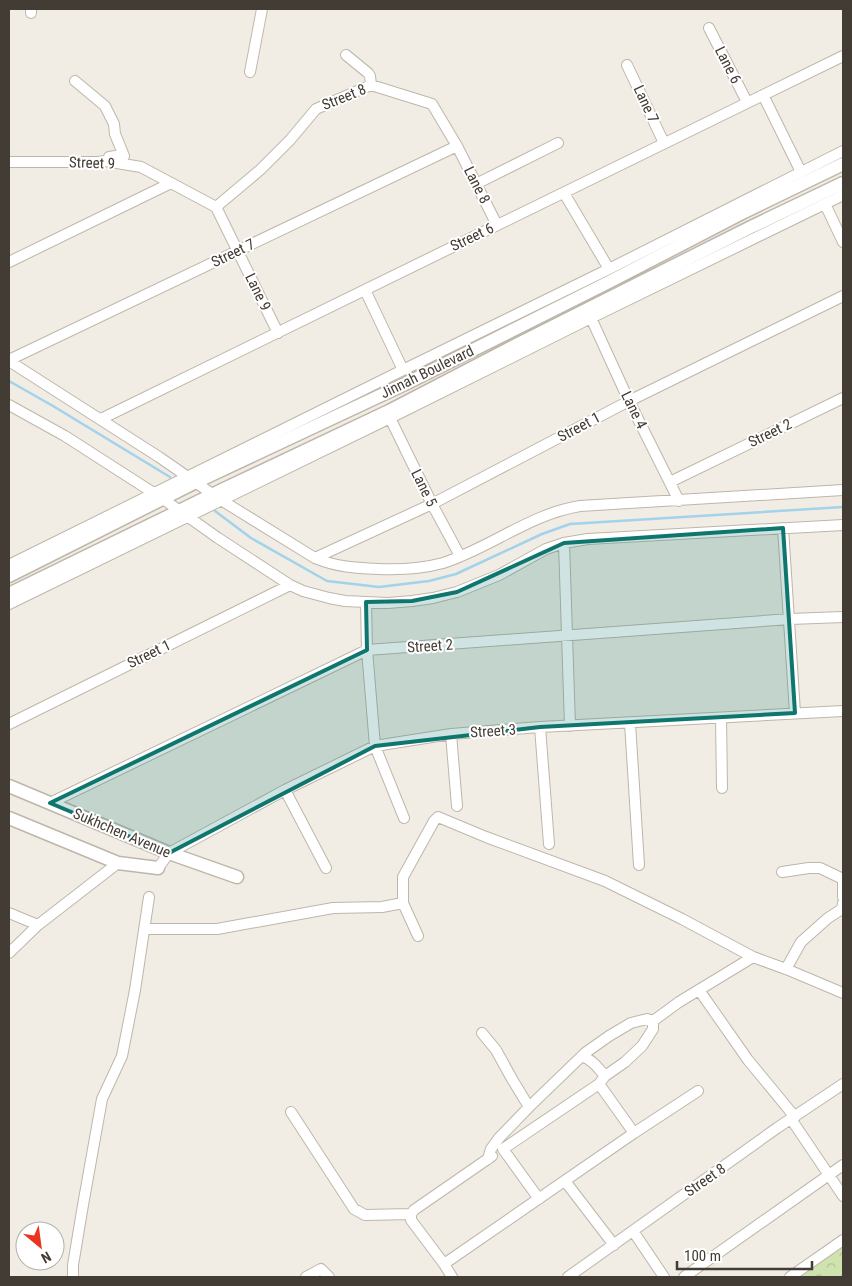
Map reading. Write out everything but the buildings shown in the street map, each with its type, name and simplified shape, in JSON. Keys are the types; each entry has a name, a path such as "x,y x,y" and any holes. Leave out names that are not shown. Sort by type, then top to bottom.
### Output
{"street":[{"path":"250,72 262,9"},
{"name":"Lane 6","path":"708,28 747,102"},
{"path":"346,55 368,73 371,85"},
{"name":"Street 6","path":"101,420 843,56"},
{"name":"Lane 7","path":"627,65 664,143"},
{"path":"75,81 105,106 114,124 114,134 124,156 121,158 112,156 105,161"},
{"name":"Street 8","path":"216,207 260,170 290,140 316,109 371,85 432,104 456,146"},
{"path":"763,95 801,172"},
{"path":"476,184 558,143"},
{"name":"Lane 8","path":"456,146 497,225"},
{"name":"Street 7","path":"9,360 456,146"},
{"path":"192,480 403,370 467,346 609,269 843,151"},
{"name":"Street 9","path":"9,162 105,161 141,167 171,183"},
{"name":"Jinnah Boulevard","path":"9,576 158,496 405,384 467,346 600,286 744,212 843,164"},
{"path":"9,262 171,183 216,207 238,250"},
{"name":"Jinnah Boulevard","path":"9,594 184,514 389,411 479,369 751,227 843,183"},
{"path":"564,193 609,269"},
{"path":"217,497 390,418 479,369 591,318 843,195"},
{"path":"825,204 843,242"},
{"path":"744,212 751,227"},
{"name":"Lane 9","path":"238,250 278,333"},
{"path":"365,290 403,370"},
{"name":"Street 1","path":"315,558 432,504 629,401 843,296"},
{"name":"Lane 4","path":"591,318 629,401 679,501"},
{"path":"9,360 217,497 315,558 344,567 402,570 443,562 460,556 530,522 566,508 843,490"},
{"name":"Street 2","path":"670,482 843,398"},
{"path":"9,405 65,436 290,584 303,591 329,598 388,603 433,598 457,592 499,575 546,549 564,543 843,525"},
{"name":"Lane 5","path":"390,418 460,556"},
{"path":"9,565 158,496"},
{"path":"9,604 184,514"},
{"path":"783,528 795,713"},
{"path":"564,543 570,726"},
{"name":"Street 1","path":"9,724 290,584"},
{"path":"366,602 367,650 375,746 404,818"},
{"name":"Street 2","path":"50,803 367,650 790,619 843,617"},
{"name":"Street 3","path":"170,853 285,790 375,746 451,734 540,727 843,710"},
{"path":"721,718 722,788"},
{"path":"630,723 639,865"},
{"path":"540,727 549,844"},
{"path":"451,734 457,806"},
{"name":"Sukhchen Avenue","path":"9,786 170,853 237,877"},
{"path":"285,790 326,868"},
{"path":"418,936 403,903 403,877 438,817 605,881 682,919 752,957 843,993"},
{"name":"Sukhchen Avenue","path":"9,818 118,864 158,868"},
{"path":"158,868 170,853"},
{"path":"9,953 38,925 118,864"},
{"path":"782,872 820,868 843,879 843,897"},
{"path":"72,1277 102,1098 122,1056 135,990 149,897"},
{"path":"145,929 217,929 333,908 382,907 403,903"},
{"path":"786,969 801,942 843,907"},
{"path":"9,913 38,925"},
{"path":"653,1021 673,1006 752,957"},
{"path":"698,990 748,1060 793,1118 843,1196"},
{"path":"488,1159 491,1149 499,1138 582,1056 608,1036 631,1023 647,1019 653,1021"},
{"path":"452,1277 411,1220 411,1214 414,1210 504,1149 625,1062 642,1046 653,1029 653,1021"},
{"path":"482,1033 496,1050 529,1107"},
{"path":"582,1056 597,1066 602,1080 634,1133"},
{"name":"Street 8","path":"568,1277 843,1084"},
{"path":"444,1264 698,1091"},
{"path":"291,1112 354,1209 365,1215 411,1214"},
{"path":"504,1149 538,1199"},
{"path":"684,1277 843,1165"},
{"path":"565,1181 614,1245"},
{"path":"633,1231 664,1277"},
{"path":"790,1277 843,1240"},
{"path":"306,1277 321,1269 329,1277"}],"highlighted area":[{"path":"783,528 795,713 540,727 375,746 169,853 50,803 367,650 366,602 412,601 457,592 564,543"}],"green space":[{"path":"843,1239 843,1277 789,1277"}],"waterway":[{"path":"9,381 170,477"},
{"path":"215,511 251,538 327,581 379,587 429,581 456,574 542,534 570,524 843,507"}]}
